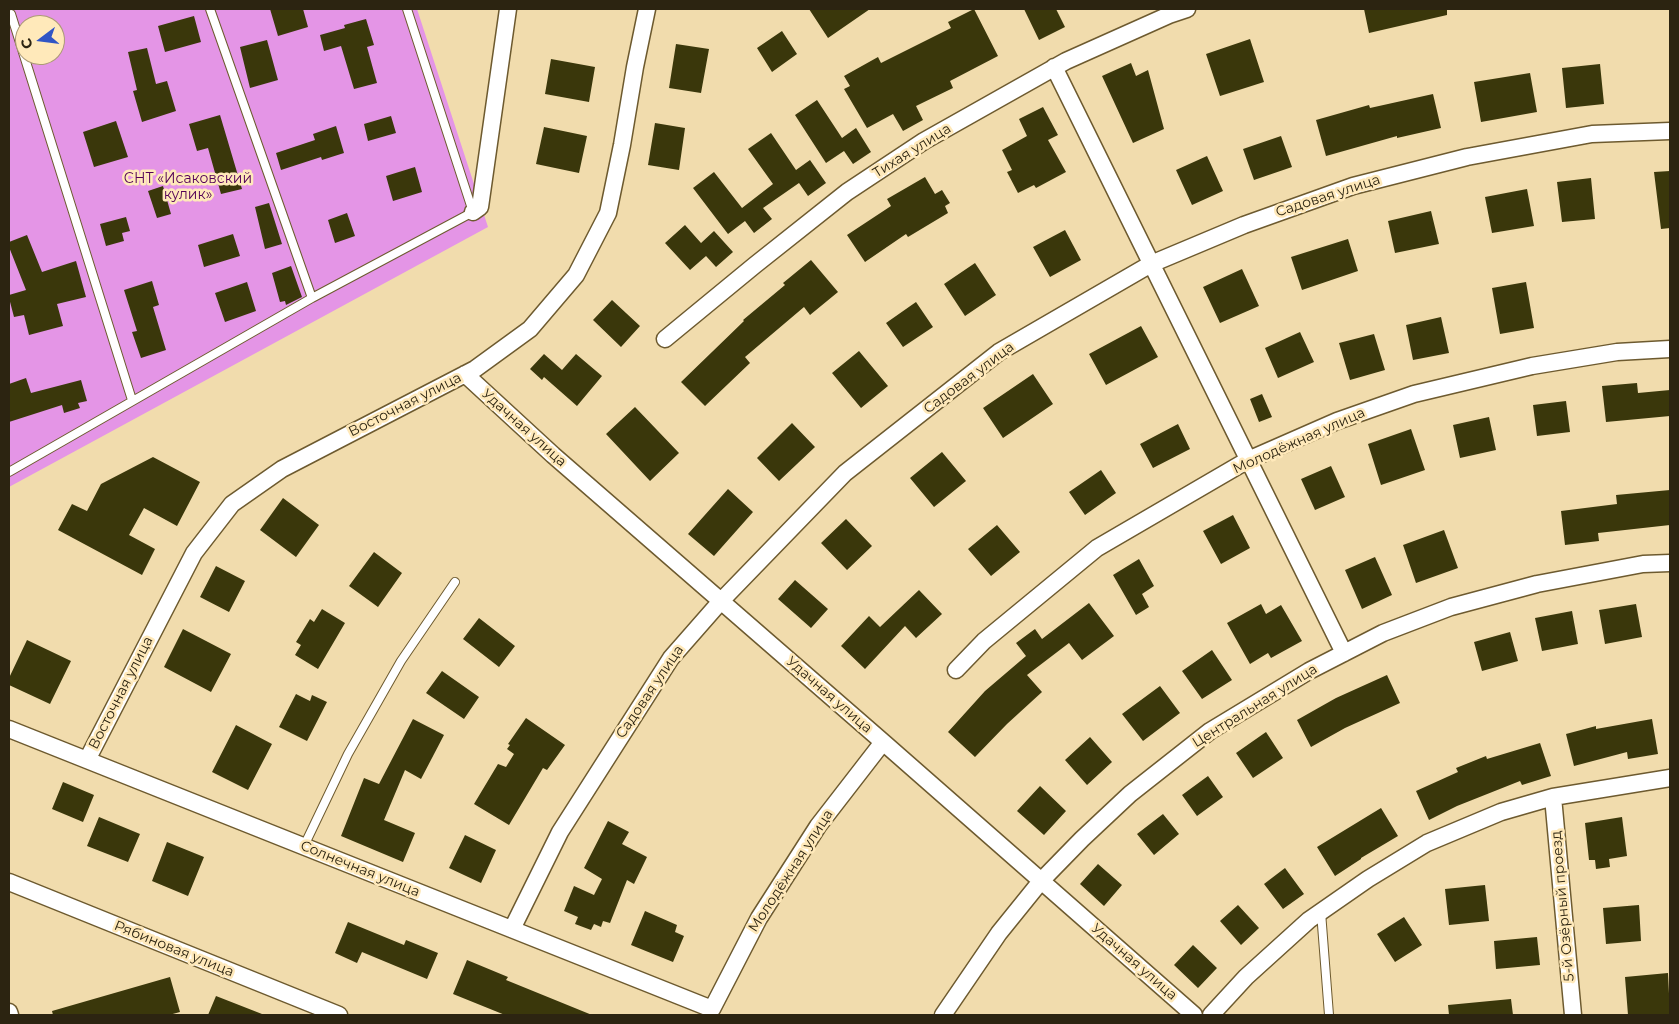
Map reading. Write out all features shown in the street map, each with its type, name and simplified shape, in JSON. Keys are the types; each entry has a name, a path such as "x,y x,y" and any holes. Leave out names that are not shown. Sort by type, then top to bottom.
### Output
{"street":[{"path":"473,212 480,207 508,9"},
{"name":"Восточная улица","path":"87,760 194,553 232,504 282,469 475,369 530,329 576,275 608,212 647,9"},
{"name":"Тихая улица","path":"665,339 847,192 924,141 1054,67 1187,9"},
{"path":"1054,67 1344,653"},
{"name":"Садовая улица","path":"512,929 560,832 671,658 721,601 845,473 999,352 1151,264 1244,225 1353,186 1457,159 1592,134 1670,131"},
{"name":"Молодёжная улица","path":"956,670 984,641 1097,548 1248,460 1337,421 1414,394 1532,366 1617,352 1670,349"},
{"name":"Удачная улица","path":"465,374 553,455 1194,1015"},
{"name":"Центральная улица","path":"944,1015 999,933 1041,881 1130,794 1210,731 1309,671 1383,633 1451,607 1537,584 1644,564 1670,563"},
{"name":"Солнечная улица","path":"9,729 712,1008"},
{"name":"Молодёжная улица","path":"712,1008 764,909 818,826 883,742"},
{"path":"1211,1015 1279,945 1368,879 1427,843 1501,812 1553,797 1670,778"},
{"name":"5-й Озёрный проезд","path":"1553,797 1573,1015"},
{"name":"Рябиновая улица","path":"9,882 339,1015"}],"lane":[{"path":"210,9 312,298"},
{"path":"9,472 312,298 473,212 407,9"},
{"path":"11,14 132,400"},
{"path":"304,846 348,754 401,661 454,582"},
{"path":"1321,912 1329,1015"}],"green space":[{"name":"СНТ «Исаковский кулик»","path":"9,9 417,9 488,227 9,487"}],"building":[{"path":"270,9 303,9 308,27 278,36"},
{"path":"809,9 870,9 828,38"},
{"path":"974,9 998,56 950,81 953,88 916,106 923,120 903,131 893,114 867,128 844,89 850,86 844,76 878,57 881,63 951,28 948,22"},
{"path":"1024,9 1056,9 1065,27 1039,40"},
{"path":"1364,9 1447,9 1447,15 1369,33"},
{"path":"194,16 201,42 165,52 158,26"},
{"path":"366,19 374,45 367,47 377,83 354,89 341,46 324,51 320,35 345,28 344,25"},
{"path":"782,31 797,54 772,72 757,48"},
{"path":"1250,39 1264,82 1220,96 1206,54"},
{"path":"267,40 278,80 250,88 240,47"},
{"path":"676,44 709,49 701,93 669,88"},
{"path":"147,48 156,84 167,81 176,111 142,122 133,91 137,90 128,52"},
{"path":"551,59 595,67 589,102 545,94"},
{"path":"1131,63 1136,76 1148,70 1164,129 1133,143 1102,76"},
{"path":"1600,64 1604,104 1566,108 1562,68"},
{"path":"1530,73 1537,112 1481,122 1474,82"},
{"path":"1433,94 1441,128 1397,138 1397,136 1326,156 1316,120 1369,105 1370,108"},
{"path":"817,100 842,138 856,128 871,152 853,164 844,151 826,163 795,115"},
{"path":"1043,107 1058,135 1048,140 1066,172 1036,188 1034,185 1018,193 1007,172 1012,170 1002,150 1027,136 1019,119"},
{"path":"220,115 242,189 221,194 208,148 197,151 189,124"},
{"path":"391,116 396,133 368,141 364,124"},
{"path":"116,121 128,157 94,167 83,132"},
{"path":"655,123 685,128 679,170 648,165"},
{"path":"336,126 344,153 322,160 321,157 281,170 276,153 315,140 313,134"},
{"path":"544,127 587,136 579,173 536,164"},
{"path":"771,133 796,170 810,160 826,183 808,196 799,183 763,208 772,219 754,233 745,221 728,234 693,188 714,172 742,208 773,184 748,149"},
{"path":"1281,136 1292,167 1254,180 1243,149"},
{"path":"1207,156 1223,191 1192,205 1176,170"},
{"path":"415,167 422,192 393,201 386,176"},
{"path":"1670,171 1670,228 1661,229 1654,172"},
{"path":"925,177 935,194 942,190 950,203 945,206 948,213 908,237 906,234 865,262 847,235 891,206 887,199"},
{"path":"1591,178 1595,219 1562,222 1557,182"},
{"path":"163,186 171,214 157,218 148,191"},
{"path":"1527,189 1534,226 1492,233 1485,197"},
{"path":"269,203 282,244 265,249 255,207"},
{"path":"1431,211 1439,244 1395,253 1388,221"},
{"path":"347,213 355,236 335,243 328,220"},
{"path":"126,217 130,231 122,233 124,241 106,246 100,224"},
{"path":"685,225 701,243 714,231 733,252 716,267 706,256 690,270 665,243"},
{"path":"1065,230 1081,260 1050,277 1033,247"},
{"path":"233,234 240,256 204,267 198,245"},
{"path":"27,235 42,272 76,261 86,297 57,304 63,326 29,335 24,315 14,317 9,298 9,295 26,290 9,247 9,242"},
{"path":"1348,239 1358,271 1302,290 1291,257"},
{"path":"811,260 838,292 810,315 804,307 745,357 750,363 705,406 681,382 743,320 785,285 783,283"},
{"path":"975,263 996,295 965,316 944,284"},
{"path":"291,266 302,297 286,305 285,301 280,302 272,273"},
{"path":"1242,269 1259,306 1220,323 1203,287"},
{"path":"152,281 159,305 153,307 166,350 141,358 132,332 137,331 124,290"},
{"path":"247,282 256,311 225,322 215,293"},
{"path":"1526,282 1534,328 1500,334 1492,288"},
{"path":"612,300 640,326 621,347 593,320"},
{"path":"916,302 933,327 903,347 886,323"},
{"path":"1441,317 1449,353 1413,360 1406,325"},
{"path":"1141,326 1158,357 1106,385 1089,354"},
{"path":"1300,332 1314,362 1278,378 1265,348"},
{"path":"1374,334 1385,370 1350,380 1339,343"},
{"path":"859,351 888,386 861,408 832,373"},
{"path":"544,354 562,370 576,354 602,376 577,406 544,377 542,380 530,369"},
{"path":"1033,374 1053,404 1003,438 983,408"},
{"path":"26,378 31,393 81,380 87,401 78,403 80,408 64,413 62,405 9,422 9,384"},
{"path":"1637,383 1638,393 1670,390 1670,416 1606,422 1602,386"},
{"path":"1262,394 1272,417 1259,422 1250,399"},
{"path":"1566,401 1570,432 1537,436 1533,405"},
{"path":"635,407 679,453 650,481 606,434"},
{"path":"1489,417 1496,450 1460,458 1453,425"},
{"path":"792,423 815,447 779,481 757,458"},
{"path":"1178,424 1190,449 1153,468 1140,444"},
{"path":"1411,429 1425,470 1381,485 1368,444"},
{"path":"942,452 966,481 934,507 910,478"},
{"path":"153,457 200,482 177,526 144,508 129,535 155,549 142,575 58,530 72,504 87,511 101,484"},
{"path":"1331,466 1345,497 1315,510 1301,479"},
{"path":"1101,470 1116,493 1085,515 1069,492"},
{"path":"728,489 753,512 714,556 688,534"},
{"path":"1670,490 1670,525 1598,533 1599,541 1565,545 1561,511 1617,504 1616,495"},
{"path":"283,498 319,525 296,557 260,530"},
{"path":"1233,515 1250,548 1221,564 1203,531"},
{"path":"846,519 872,546 847,570 821,543"},
{"path":"997,525 1020,552 991,576 968,549"},
{"path":"1444,530 1458,568 1416,583 1403,545"},
{"path":"374,552 402,573 378,607 349,586"},
{"path":"1375,557 1392,595 1362,609 1345,570"},
{"path":"1139,559 1154,586 1142,594 1149,607 1136,615 1113,575"},
{"path":"216,566 245,581 229,612 200,597"},
{"path":"795,580 828,609 811,628 778,599"},
{"path":"919,590 942,614 916,638 905,626 865,669 841,646 869,616 880,627"},
{"path":"1089,603 1114,636 1082,660 1069,643 1027,675 1042,692 975,757 948,732 985,691 1026,656 1016,643 1035,629 1042,639"},
{"path":"1261,604 1266,614 1281,605 1302,641 1271,658 1268,653 1250,664 1227,623"},
{"path":"1636,604 1642,637 1605,644 1599,610"},
{"path":"322,609 345,623 318,669 295,655 301,645 296,642 310,619 314,622"},
{"path":"1572,611 1578,644 1542,651 1535,618"},
{"path":"479,618 515,646 499,667 463,639"},
{"path":"183,629 231,654 211,692 164,667"},
{"path":"1510,632 1518,661 1482,671 1474,642"},
{"path":"27,640 71,661 50,704 9,685 9,678"},
{"path":"1212,650 1232,680 1202,699 1182,671"},
{"path":"442,671 479,697 464,719 426,693"},
{"path":"1387,675 1400,703 1345,728 1311,747 1297,720 1336,698"},
{"path":"1160,686 1180,713 1143,741 1122,714"},
{"path":"296,694 310,701 312,695 327,702 307,741 279,727"},
{"path":"526,718 565,745 547,770 543,768 509,825 474,804 498,764 506,767 514,754 507,749 510,745 508,744"},
{"path":"413,719 444,735 421,779 405,770 384,820 415,833 403,862 341,836 364,778 379,784"},
{"path":"1652,719 1658,754 1628,759 1627,752 1574,766 1566,734 1596,726 1596,729"},
{"path":"236,725 272,744 248,790 212,772"},
{"path":"1266,732 1283,758 1253,778 1236,753"},
{"path":"1090,737 1112,762 1087,785 1065,760"},
{"path":"1540,743 1551,776 1522,785 1520,781 1457,806 1429,820 1416,791 1458,772 1456,768 1486,756 1487,759"},
{"path":"1208,776 1223,797 1197,816 1182,795"},
{"path":"63,782 94,795 83,822 52,809"},
{"path":"1040,786 1066,811 1044,835 1017,811"},
{"path":"1381,808 1398,836 1335,876 1317,847"},
{"path":"1163,814 1179,834 1154,855 1137,834"},
{"path":"99,817 140,834 128,862 87,846"},
{"path":"1622,817 1627,856 1609,859 1610,867 1596,869 1595,860 1589,860 1585,823"},
{"path":"608,821 629,832 622,844 647,857 634,884 627,880 610,923 603,921 601,927 594,924 591,930 575,924 578,917 564,911 574,886 594,895 602,879 584,868"},
{"path":"465,835 496,850 481,883 449,868"},
{"path":"167,842 204,857 188,896 152,881"},
{"path":"1098,864 1122,885 1104,906 1080,884"},
{"path":"1285,868 1304,894 1283,909 1264,884"},
{"path":"1485,885 1489,921 1449,925 1445,889"},
{"path":"1238,905 1259,928 1241,945 1220,921"},
{"path":"1639,905 1641,941 1606,944 1603,908"},
{"path":"645,911 677,925 675,932 684,936 673,962 631,945"},
{"path":"1404,917 1422,945 1395,962 1377,934"},
{"path":"348,922 404,945 406,940 438,953 427,979 362,952 357,963 335,953"},
{"path":"1537,937 1540,965 1496,969 1494,941"},
{"path":"1193,945 1217,968 1198,988 1174,965"},
{"path":"467,960 508,977 506,980 592,1015 505,1015 453,994"},
{"path":"1668,973 1670,1014 1628,1015 1625,977"},
{"path":"170,977 180,1012 169,1015 53,1015 52,1011"},
{"path":"216,996 262,1014 262,1015 208,1015"},
{"path":"1511,999 1513,1015 1449,1015 1448,1005"}]}
